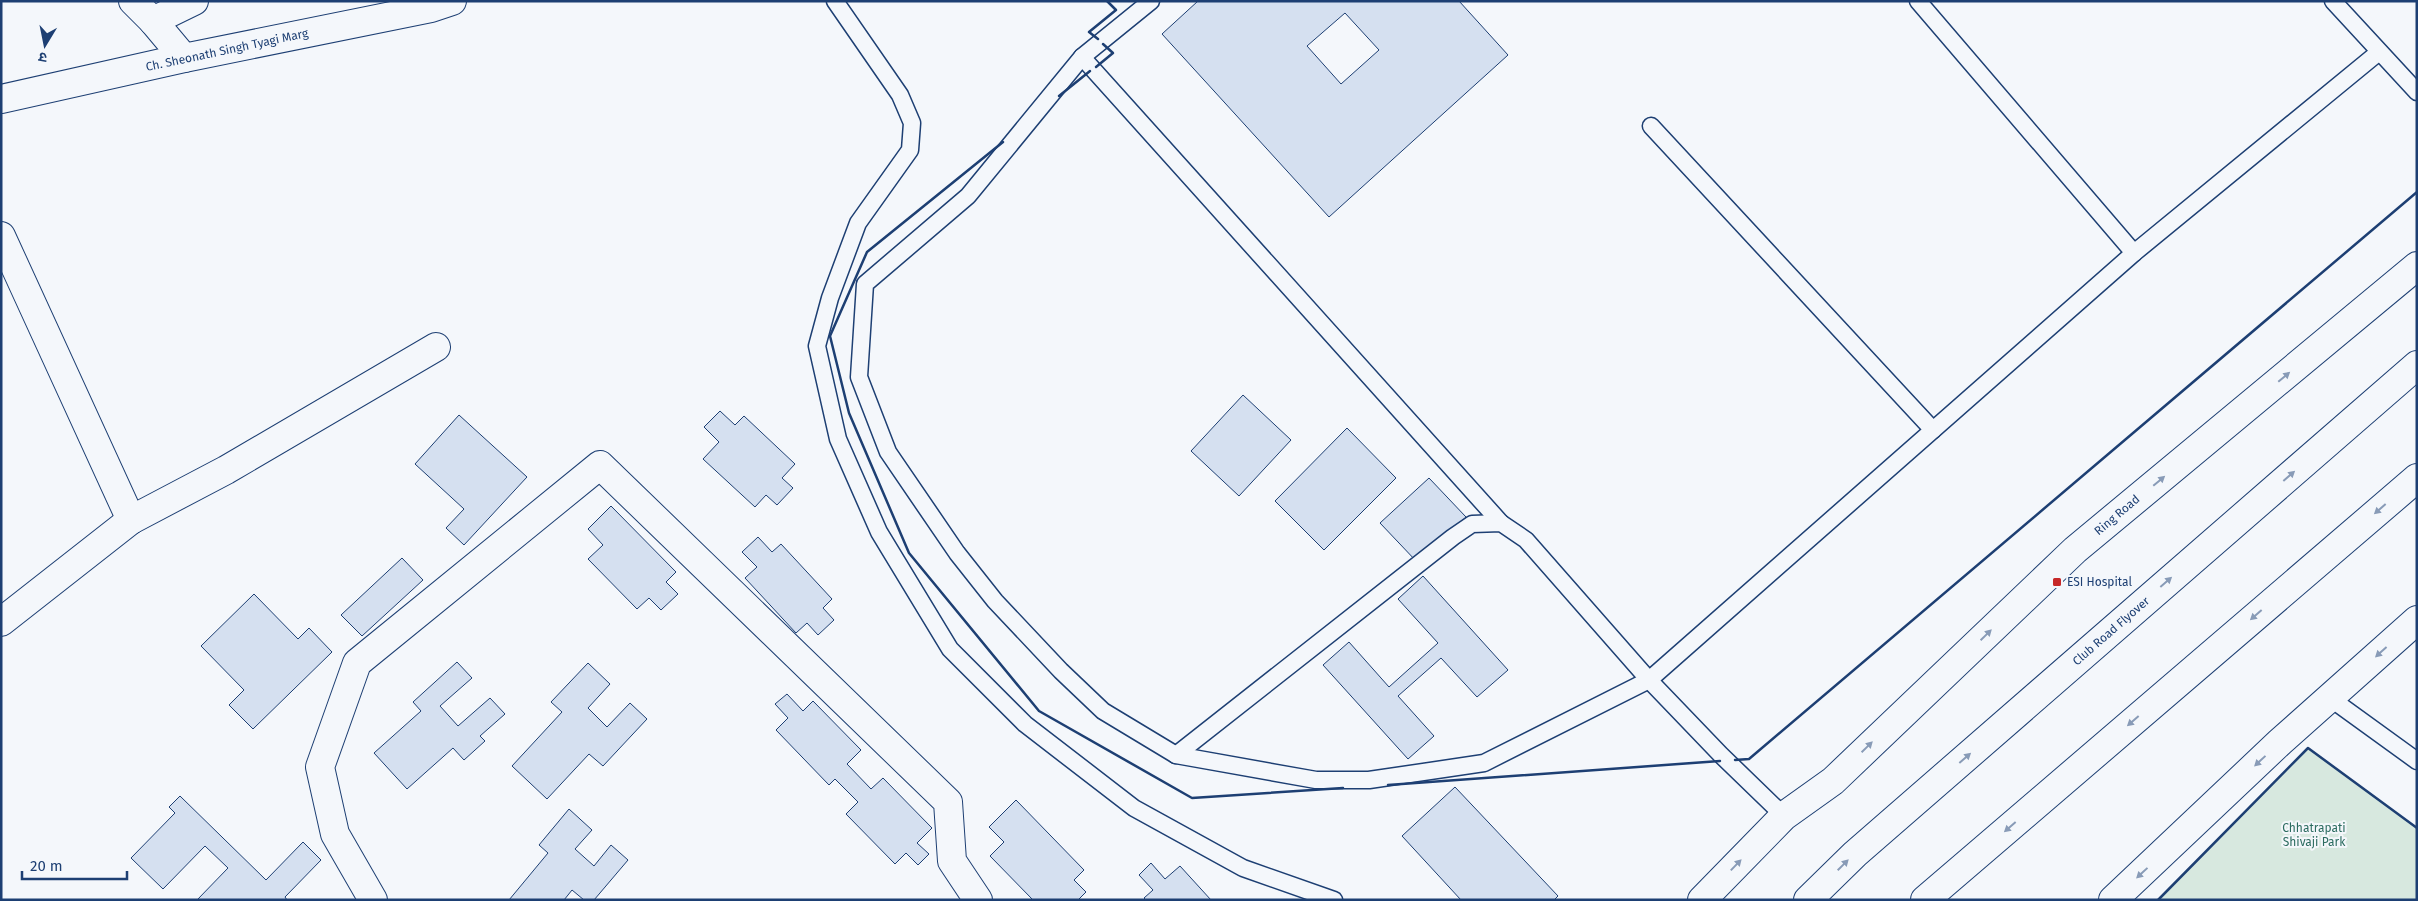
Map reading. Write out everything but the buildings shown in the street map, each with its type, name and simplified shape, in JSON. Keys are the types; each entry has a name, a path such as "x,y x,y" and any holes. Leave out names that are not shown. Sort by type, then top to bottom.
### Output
{"main road":[{"path":"133,1 153,21 184,58"},
{"path":"153,21 194,1"},
{"name":"Ch. Sheonath Singh Tyagi Marg","path":"1,99 184,58 431,8 452,1"},
{"path":"1,236 130,520"},
{"name":"Ring Road","path":"1702,900 1784,816 1833,781 2075,550 2417,266"},
{"path":"1,622 130,520 226,470 436,348"},
{"name":"Club Road Flyover","path":"1808,900 1854,854 2417,365"},
{"path":"373,900 335,834 320,767 358,663 600,465 948,802 952,861 978,900"},
{"path":"1925,900 2417,478"},
{"path":"2113,900 2330,698 2417,620"}],"lane":[{"path":"835,1 900,95 912,124 910,150 858,223 830,298 816,346 838,439 879,532 950,649 1025,724 1134,808 1243,868 1334,900"},
{"path":"1152,1 1082,57 968,196 865,284 859,378 888,452 957,553 995,600 1061,671 1103,711 1176,755 1316,780 1369,780 1484,764 1649,680 2134,254 2379,52"},
{"path":"1918,1 2134,254"},
{"path":"2333,1 2417,92"},
{"path":"1082,57 1501,523 1526,540 1649,680 1721,755 1784,816"},
{"path":"1651,126 1933,430"},
{"path":"1176,755 1453,537 1472,524 1501,523"},
{"path":"2330,698 2417,761"}],"green space":[{"name":"Chhatrapati Shivaji Park","path":"2308,748 2417,828 2417,900 2158,900"}],"wall":[{"path":"1098,39 1089,32 1116,10 1107,1"},
{"path":"1096,67 1113,53 1103,44"},
{"path":"1059,96 1090,71"},
{"path":"1003,142 867,252 830,336 849,413 909,553 1039,711 1192,798 1343,788"},
{"path":"1735,760 1749,759 2417,192"},
{"path":"2158,900 2308,748 2417,828"},
{"path":"1388,785 1720,761"}],"place":[{"name":"ESI Hospital","path":"2057,582"}]}
